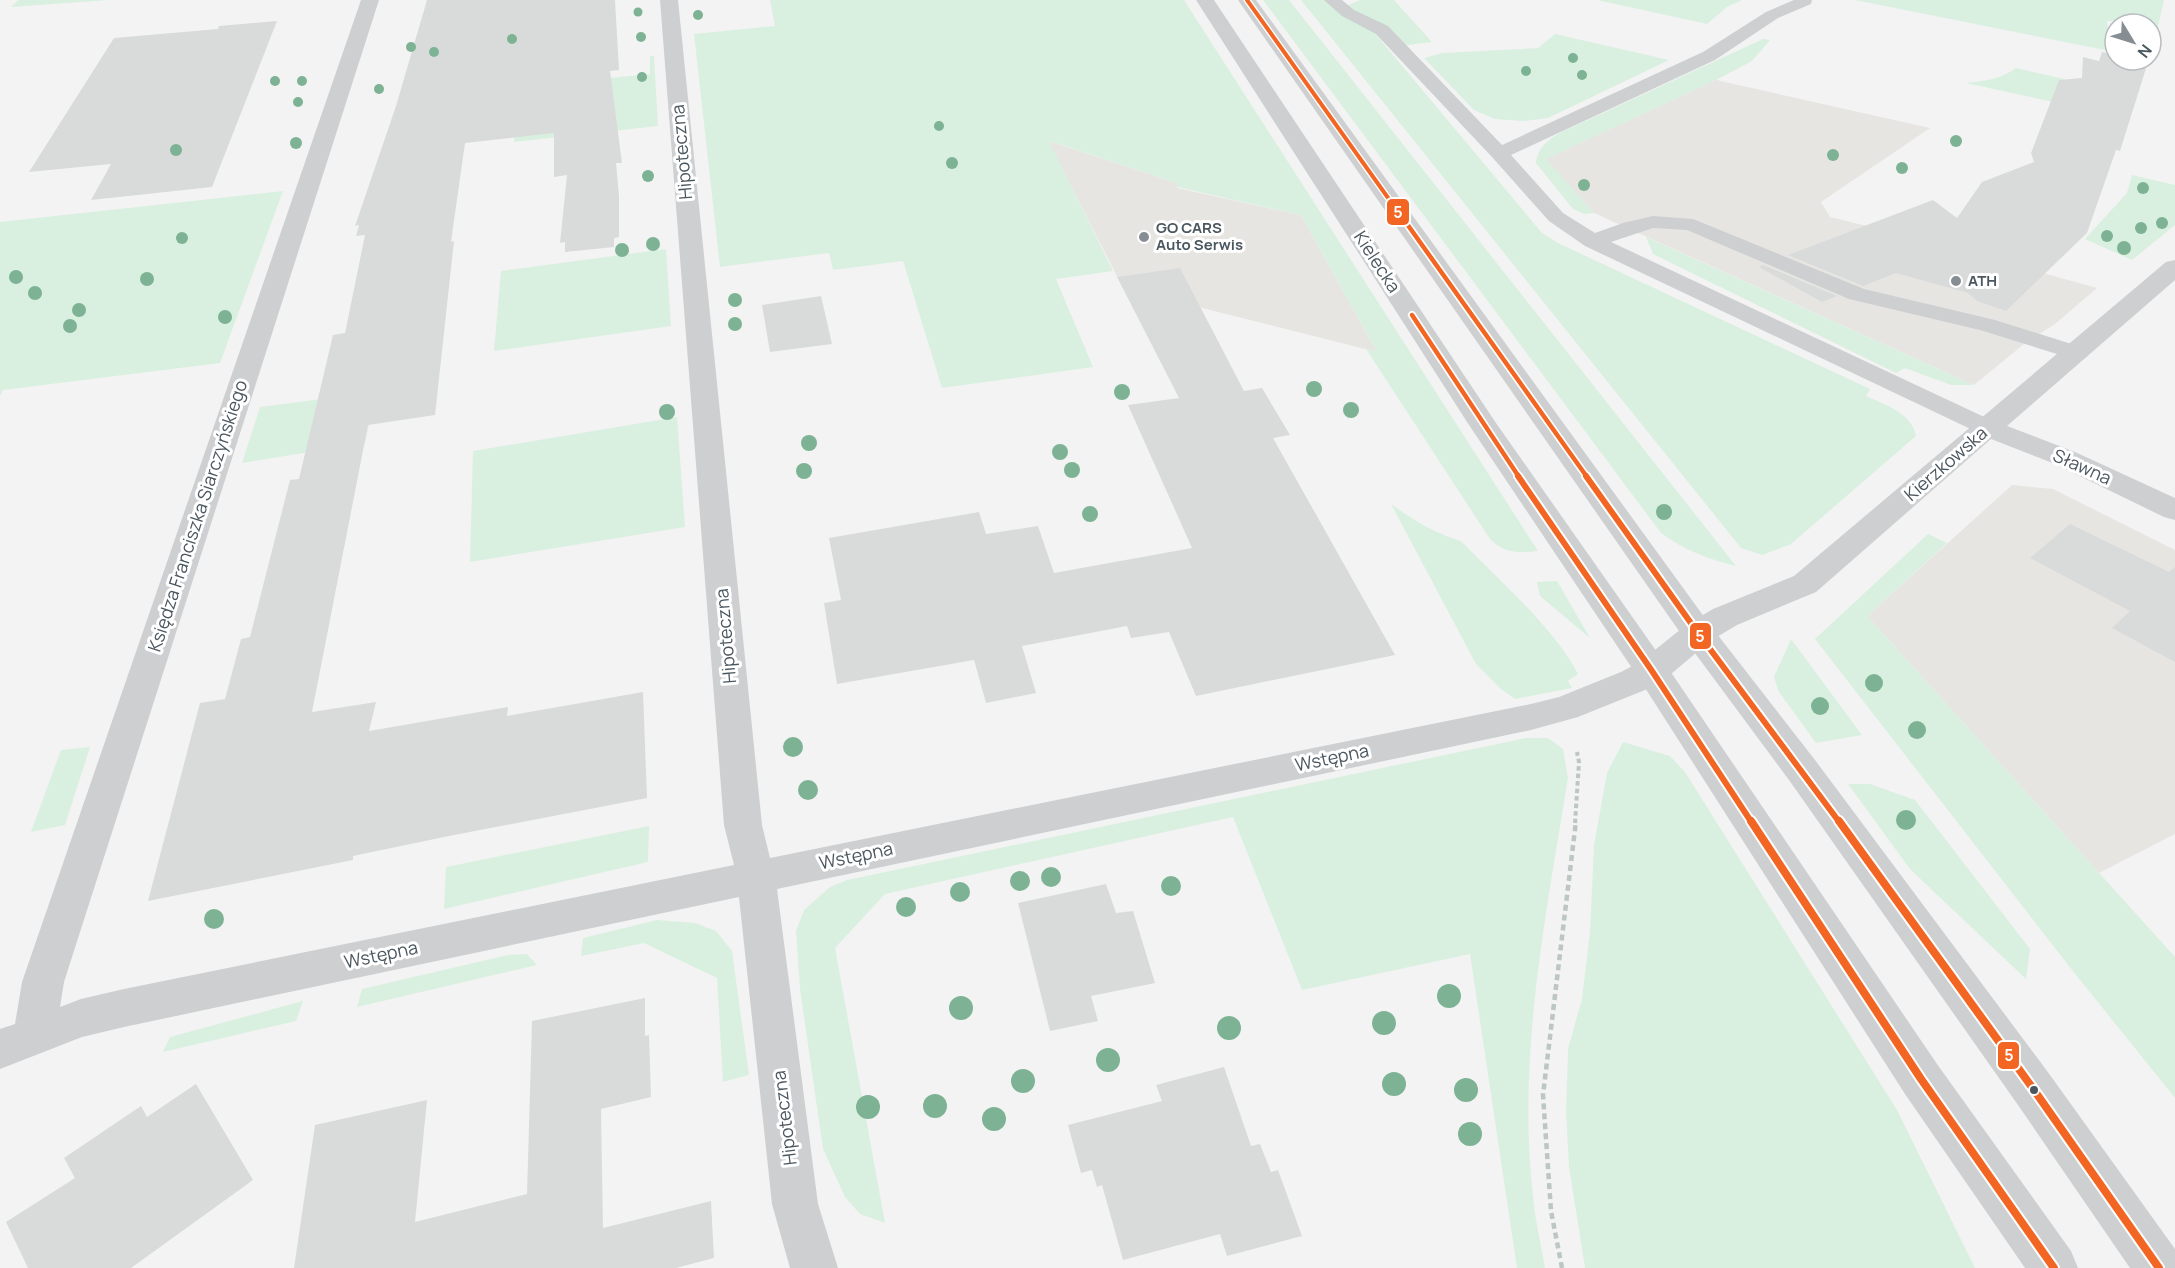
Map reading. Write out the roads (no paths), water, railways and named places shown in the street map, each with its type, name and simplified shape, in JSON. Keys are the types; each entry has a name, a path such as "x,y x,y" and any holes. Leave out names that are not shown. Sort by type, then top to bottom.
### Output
{"street":[{"name":"Księdza Franciszka Siarczyńskiego","path":"34,1034 43,982 370,0"},
{"name":"Hipoteczna","path":"669,0 743,825 756,876 795,1204 814,1268"},
{"name":"Kielecka","path":"1205,0 1483,425 1652,671 1921,1078 2054,1268"},
{"path":"1247,0 1698,633 1802,770 2027,1080 2159,1268"},
{"name":"Kierzkowska","path":"1698,633 1725,617 1805,584 1988,428 2073,352 2175,267"},
{"name":"Sławna","path":"1988,428 2065,458 2175,510"},
{"name":"Wstępna","path":"0,1049 34,1034 81,1018 124,1008 1531,717 1566,708 1613,690 1652,671 1698,633"}],"lane":[{"path":"1332,0 1348,13 1382,30 1499,153 1556,217 1593,241 1988,428"},
{"path":"1499,153 1709,56 1772,15 1805,1"},
{"path":"1593,241 1650,220 1678,221 1693,225 1857,294 1987,325 2073,352"}],"place":[{"name":"GO CARS Auto Serwis","path":"1144,237"},
{"name":"ATH","path":"1956,281"}]}
